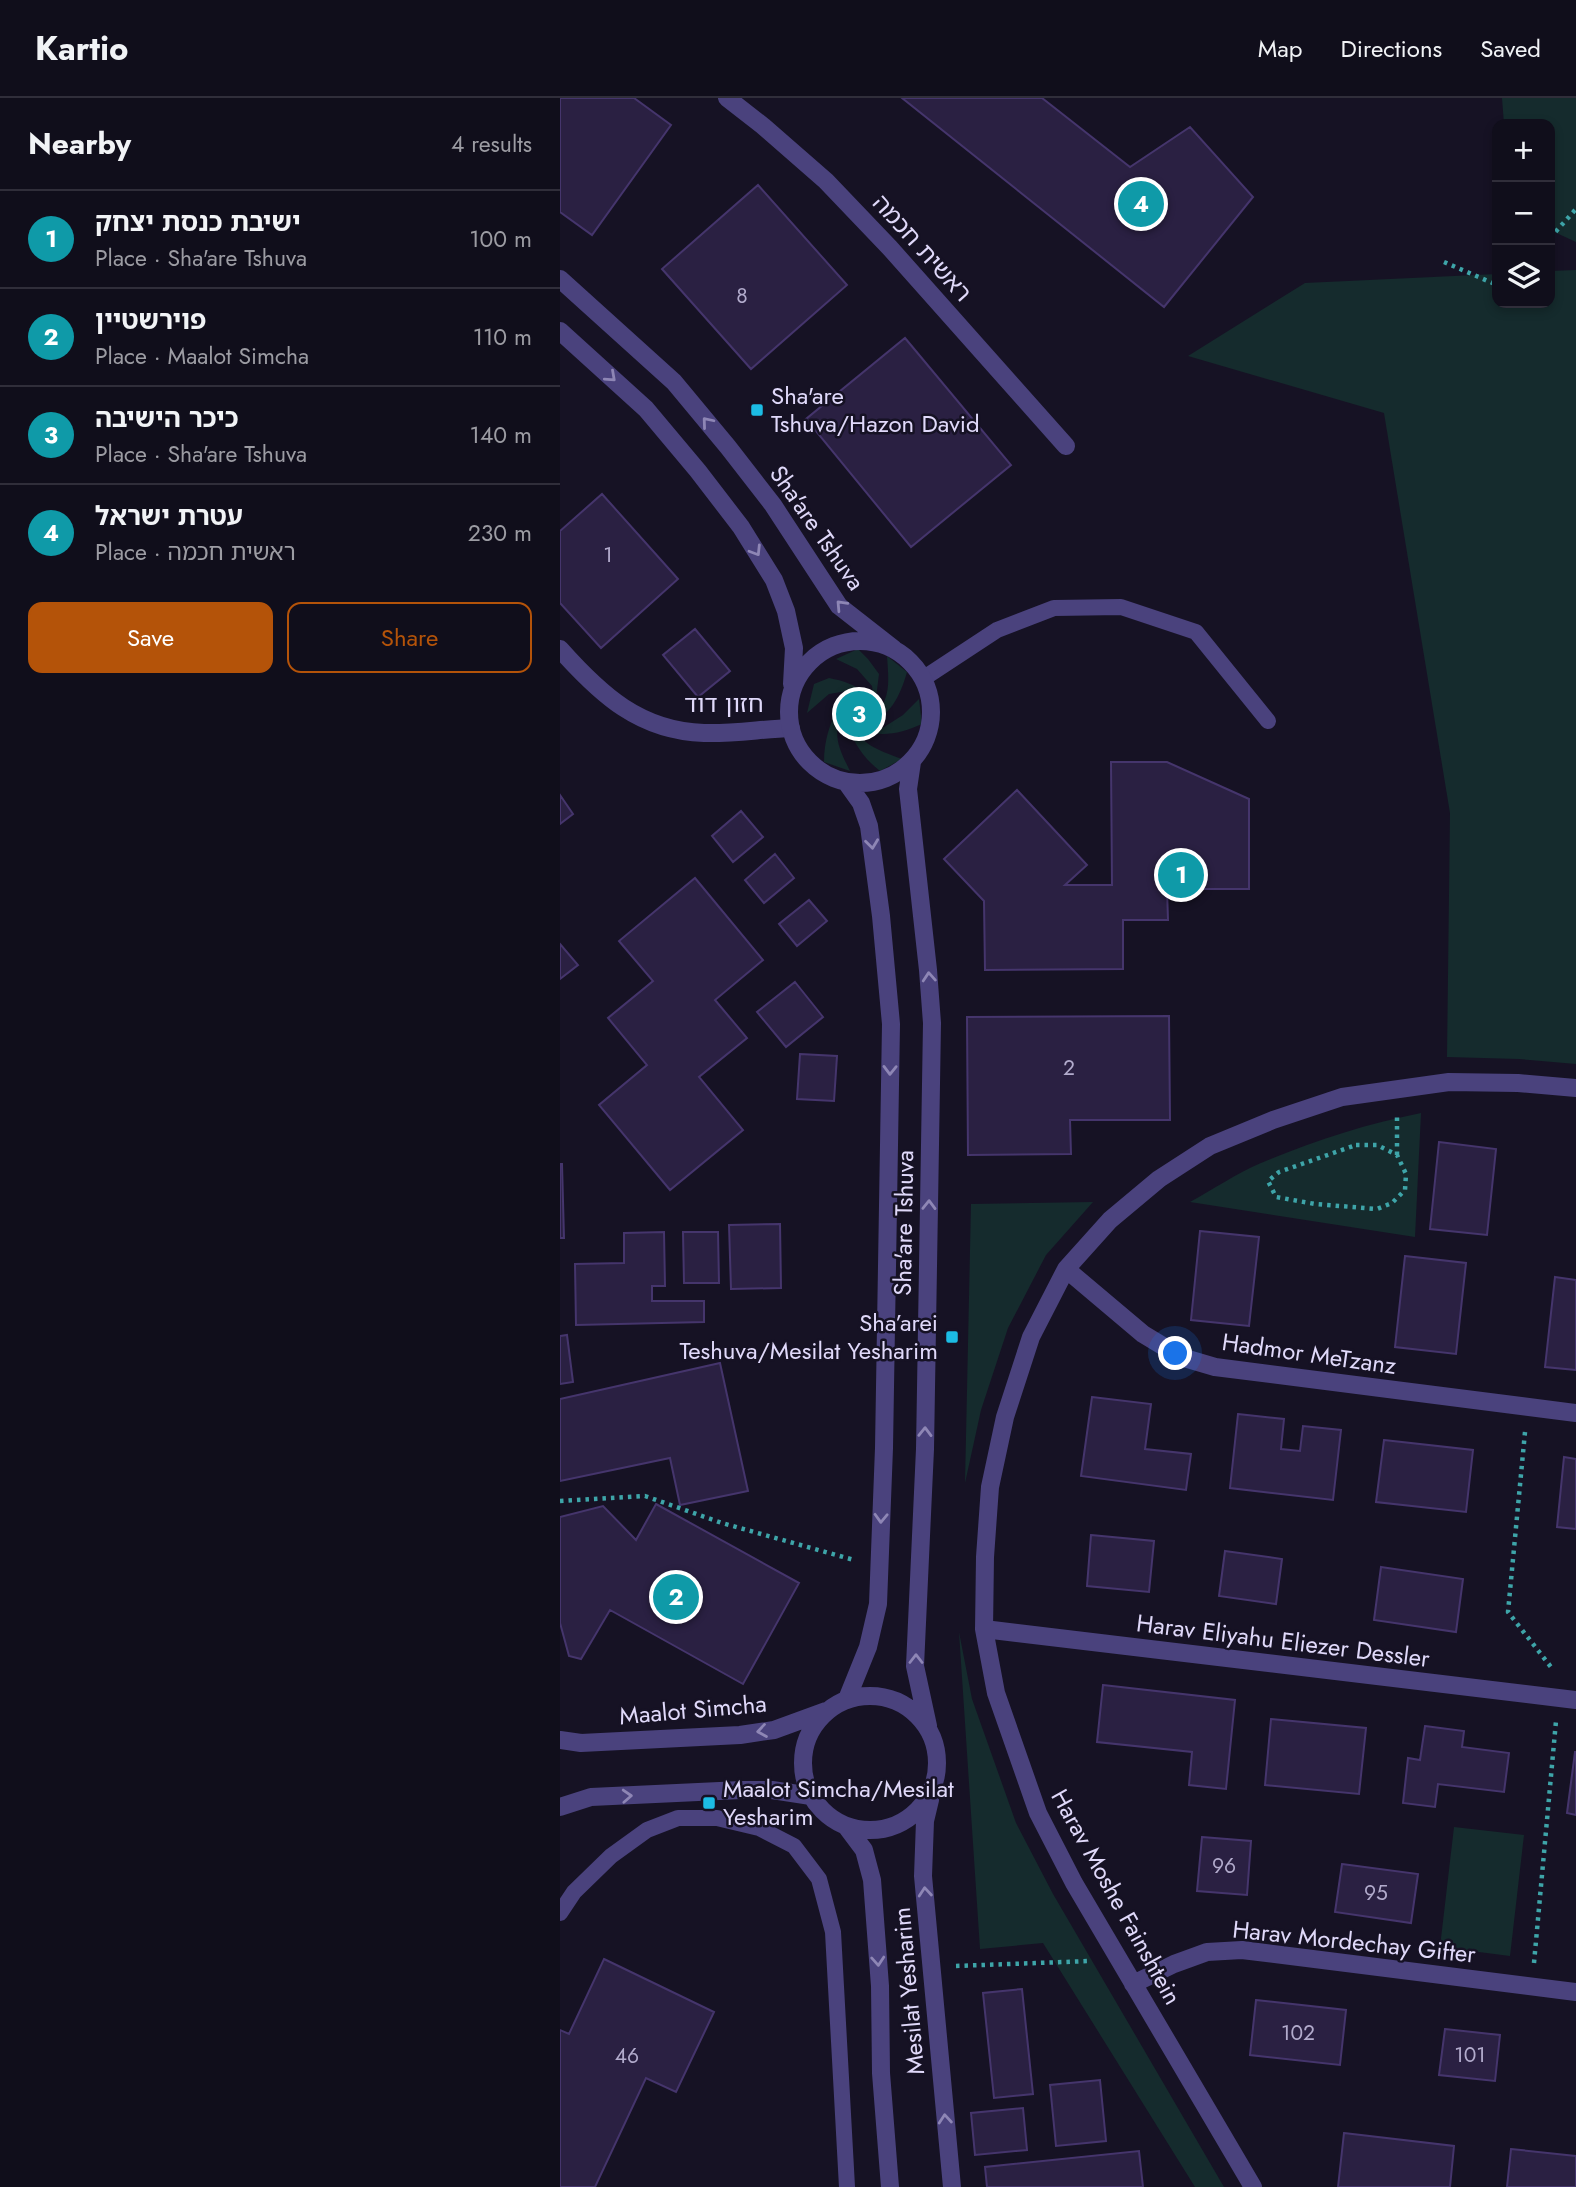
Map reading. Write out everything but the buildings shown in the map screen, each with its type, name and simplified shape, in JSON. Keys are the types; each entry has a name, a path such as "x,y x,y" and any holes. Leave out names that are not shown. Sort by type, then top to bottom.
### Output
{"street":[{"name":"ראשית חכמה","path":"727,98 827,181 1066,446"},
{"name":"Sha'are Tshuva","path":"560,279 674,382 773,505 839,607 894,649"},
{"path":"560,331 646,409 741,527 774,580 786,611 794,648 789,709 791,728 798,747 810,763 827,775 846,782 870,782 892,776 912,762 925,743 932,722 931,700 924,678 911,661 894,649 874,642 853,640 833,645 815,656 801,671 792,690"},
{"name":"חזון דוד","path":"560,649 620,707 657,726 704,733 791,728"},
{"name":"Sha'are Tshuva","path":"912,762 908,789 929,970 932,1023 925,1449 915,1666 928,1726"},
{"name":"Sha'are Tshuva","path":"846,782 861,803 869,826 891,1024 884,1448 878,1604 868,1647 847,1699"},
{"name":"Harav Moshe Fainshtein","path":"1253,2187 1074,1883 1038,1813 996,1693 984,1629 985,1557 990,1487 1005,1417 1031,1337 1066,1269 1110,1220 1160,1179 1210,1146 1273,1120 1342,1097 1398,1088 1449,1082 1518,1083 1576,1088"},
{"name":"Hadmor MeTzanz","path":"1066,1269 1143,1334 1181,1357 1215,1367 1576,1413"},
{"name":"Harav Eliyahu Eliezer Dessler","path":"984,1629 1576,1700"},
{"path":"870,1695 893,1698 913,1710 928,1726 937,1748 938,1770 932,1792 920,1809 905,1821 886,1829 866,1830 846,1826 826,1814 811,1796 803,1774 803,1751 811,1729 827,1711 847,1699 870,1695"},
{"name":"Maalot Simcha","path":"560,1740 582,1743 740,1735 774,1730 827,1711"},
{"path":"560,1807 591,1797 741,1790 772,1790 811,1796"},
{"name":"Mesilat Yesharim","path":"932,1792 925,1821 923,1876 951,2187"},
{"name":"Mesilat Yesharim","path":"846,1826 864,1850 872,1880 880,1986 881,2073 890,2187"},
{"name":"Harav Mordechay Gifter","path":"1133,1984 1207,1952 1242,1950 1576,1992"}],"lane":[{"path":"924,678 997,630 1054,608 1121,607 1196,632 1268,721"},
{"path":"560,1913 574,1892 611,1856 647,1830 678,1818 727,1820 759,1828 794,1846 818,1879 833,1932 847,2187"}],"path":[{"path":"1555,232 1576,209"},
{"path":"1444,262 1492,283"},
{"path":"1397,1155 1377,1145 1356,1145 1279,1172 1268,1181 1276,1197 1315,1204 1377,1209 1392,1203 1405,1190 1406,1174 1397,1155 1398,1088"},
{"path":"560,1501 645,1496 722,1523 880,1567"},
{"path":"932,1968 1119,1959"}],"green space":[{"path":"1502,98 1576,98 1576,242 1555,232 1555,119 1504,119"},
{"path":"1576,270 1576,1064 1447,1057 1450,813 1384,413 1188,356 1305,283 1492,274 1492,308 1555,308 1555,271"},
{"path":"858,649 879,674 875,706 872,686 857,669 836,659"},
{"path":"887,656 907,672 891,708 872,720 886,698"},
{"path":"829,678 857,688 866,694 866,700 853,690 829,694 807,713 814,684"},
{"path":"919,699 922,724 892,733 877,734 861,730 881,729 903,715"},
{"path":"839,704 844,706 838,724 838,739 850,771 824,762 828,732"},
{"path":"849,720 864,741 902,759 880,771 855,743 845,722"},
{"path":"1421,1113 1415,1237 1190,1202 1243,1171 1281,1155 1360,1128"},
{"path":"1093,1202 1046,1255 1008,1328 981,1410 965,1483 971,1204"},
{"path":"959,1632 972,1699 1016,1823 1053,1894 1224,2187 1195,2187 1043,1943 980,1949"},
{"path":"1454,1827 1524,1835 1510,1956 1440,1947"}],"place":[{"name":"עטרת ישראל","path":"1141,204"},
{"name":"Sha'are Tshuva/Hazon David","path":"757,410"},
{"name":"כיכר הישיבה","path":"859,714"},
{"name":"ישיבת כנסת יצחק","path":"1181,875"},
{"name":"Sha’arei Teshuva/Mesilat Yesharim","path":"952,1337"},
{"name":"פוירשטיין","path":"676,1597"},
{"name":"Maalot Simcha/Mesilat Yesharim","path":"709,1803"}]}
